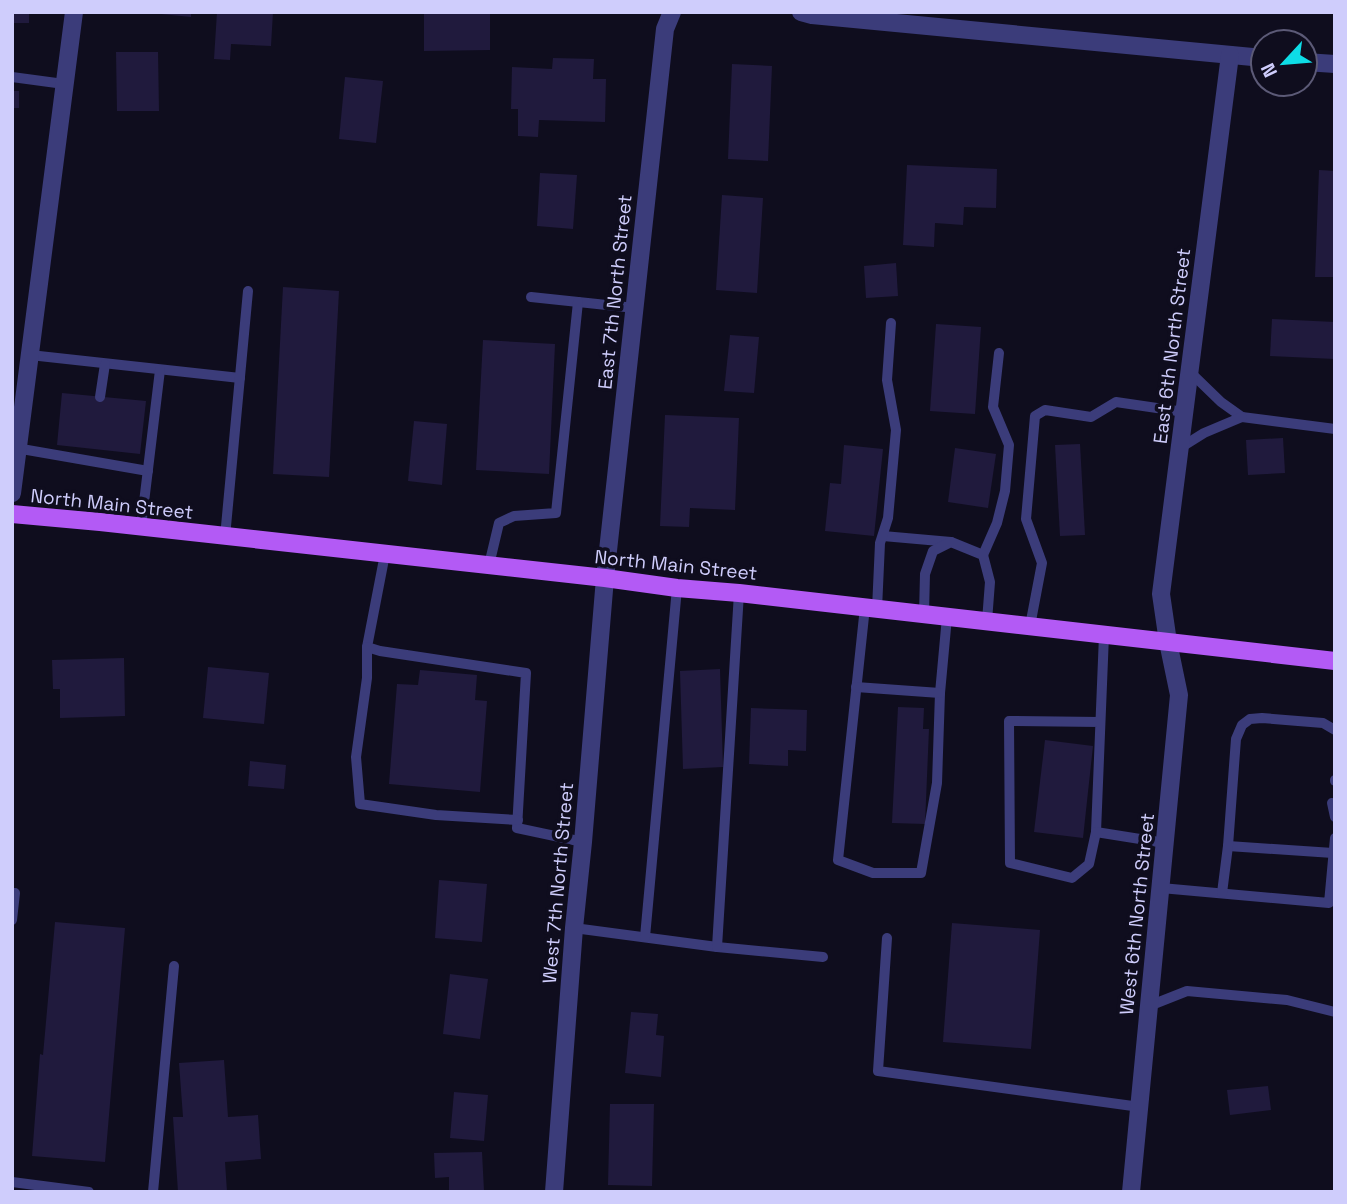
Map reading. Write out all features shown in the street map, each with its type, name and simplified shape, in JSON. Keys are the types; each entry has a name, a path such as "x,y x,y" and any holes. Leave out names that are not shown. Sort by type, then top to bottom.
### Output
{"main road":[{"name":"North Main Street","path":"12,514 1334,660"}],"street":[{"path":"12,493 15,448 30,355 74,12"},
{"name":"East 7th North Street","path":"605,578 665,29 673,12"},
{"path":"801,12 1249,57"},
{"name":"East 6th North Street","path":"1168,642 1161,594 1230,55"},
{"name":"West 7th North Street","path":"554,1192 605,578"},
{"name":"West 6th North Street","path":"1131,1192 1180,695 1168,642"}],"lane":[{"path":"12,77 65,84"},
{"path":"225,537 248,291"},
{"path":"531,297 635,308"},
{"path":"489,565 499,523 514,516 556,513 578,302"},
{"path":"891,323 887,380 896,430 888,518 880,543 856,687 838,860 873,873 921,873 937,783 940,693 947,617"},
{"path":"987,621 990,582 983,555 997,523 1005,491 1009,445 993,407 999,353"},
{"path":"30,355 240,378"},
{"path":"100,397 105,364"},
{"path":"141,527 160,370"},
{"path":"1189,372 1221,402 1242,417 1335,429"},
{"path":"1030,626 1042,563 1026,519 1035,416 1045,410 1091,417 1116,402 1184,412"},
{"path":"1180,448 1204,433 1242,417"},
{"path":"15,448 148,471"},
{"path":"91,461 93,449"},
{"path":"883,536 951,542 983,555"},
{"path":"924,614 925,574 933,551 951,542"},
{"path":"385,554 368,647 367,678 356,757 360,804 436,814 517,820"},
{"path":"645,937 677,588"},
{"path":"718,947 739,593"},
{"path":"1100,722 1009,720 1010,863 1072,878 1089,864 1096,832 1104,635"},
{"path":"368,647 380,652 526,673 517,828 583,842"},
{"path":"856,687 940,693"},
{"path":"1222,893 1236,739 1242,725 1251,719 1262,718 1323,723 1335,730"},
{"path":"1332,803 1335,817"},
{"path":"1096,832 1165,843"},
{"path":"1161,888 1329,903 1335,838"},
{"path":"1228,846 1333,853"},
{"path":"12,893 15,893 12,920"},
{"path":"574,928 718,947 823,957"},
{"path":"887,938 878,1070 1140,1107"},
{"path":"153,1192 174,966"},
{"path":"1149,1006 1186,991 1287,1000 1335,1012"},
{"path":"12,1182 89,1191"}],"building":[{"path":"12,12 29,12 29,23 12,23"},
{"path":"191,12 191,17 161,14"},
{"path":"217,12 273,12 271,46 231,44 230,60 214,59"},
{"path":"424,12 490,12 490,50 424,51"},
{"path":"116,52 158,52 159,111 117,111"},
{"path":"553,58 594,59 593,79 606,79 605,122 539,120 538,137 518,136 518,109 511,109 512,67 552,69"},
{"path":"732,64 772,66 768,161 728,159"},
{"path":"345,77 383,81 376,143 339,139"},
{"path":"12,91 19,91 19,108 12,108"},
{"path":"907,165 997,169 996,208 964,207 963,225 935,223 934,247 903,245"},
{"path":"1319,170 1335,171 1335,277 1315,277"},
{"path":"540,173 577,175 573,229 537,226"},
{"path":"722,195 763,198 757,293 716,290"},
{"path":"896,263 898,296 866,298 864,266"},
{"path":"283,287 339,291 329,477 273,474"},
{"path":"1272,319 1335,322 1335,359 1270,356"},
{"path":"936,324 981,327 975,414 930,411"},
{"path":"730,335 759,337 754,393 724,391"},
{"path":"483,340 555,344 549,474 476,470"},
{"path":"62,393 146,401 140,454 57,445"},
{"path":"665,415 739,418 735,510 690,508 689,527 660,526"},
{"path":"414,421 447,424 442,485 408,481"},
{"path":"1283,438 1285,473 1248,475 1246,440"},
{"path":"1080,444 1085,535 1060,536 1055,445"},
{"path":"844,445 883,449 874,536 825,531 830,483 841,484"},
{"path":"955,448 996,454 988,508 948,502"},
{"path":"124,658 125,716 60,718 60,689 53,689 52,660"},
{"path":"208,667 269,673 264,724 203,718"},
{"path":"720,669 723,767 683,769 680,671"},
{"path":"420,670 477,675 475,700 487,701 480,792 389,784 397,684 418,685"},
{"path":"898,707 924,708 923,729 929,729 925,824 892,823"},
{"path":"751,708 807,710 806,751 788,750 788,766 749,764"},
{"path":"1045,740 1093,746 1083,838 1034,832"},
{"path":"250,761 286,765 284,789 248,786"},
{"path":"439,880 487,884 482,942 435,938"},
{"path":"55,922 125,928 105,1162 32,1156"},
{"path":"952,923 1040,930 1031,1049 943,1042"},
{"path":"450,974 488,979 480,1039 443,1034"},
{"path":"631,1012 658,1014 656,1035 664,1036 661,1077 625,1073"},
{"path":"224,1060 228,1117 258,1115 261,1159 225,1162 227,1192 178,1192 173,1117 183,1117 179,1063"},
{"path":"1268,1086 1271,1110 1230,1115 1227,1090"},
{"path":"454,1092 488,1095 484,1141 450,1138"},
{"path":"610,1104 654,1104 652,1186 608,1185"},
{"path":"482,1152 484,1191 449,1192 449,1177 435,1178 434,1153"}]}
